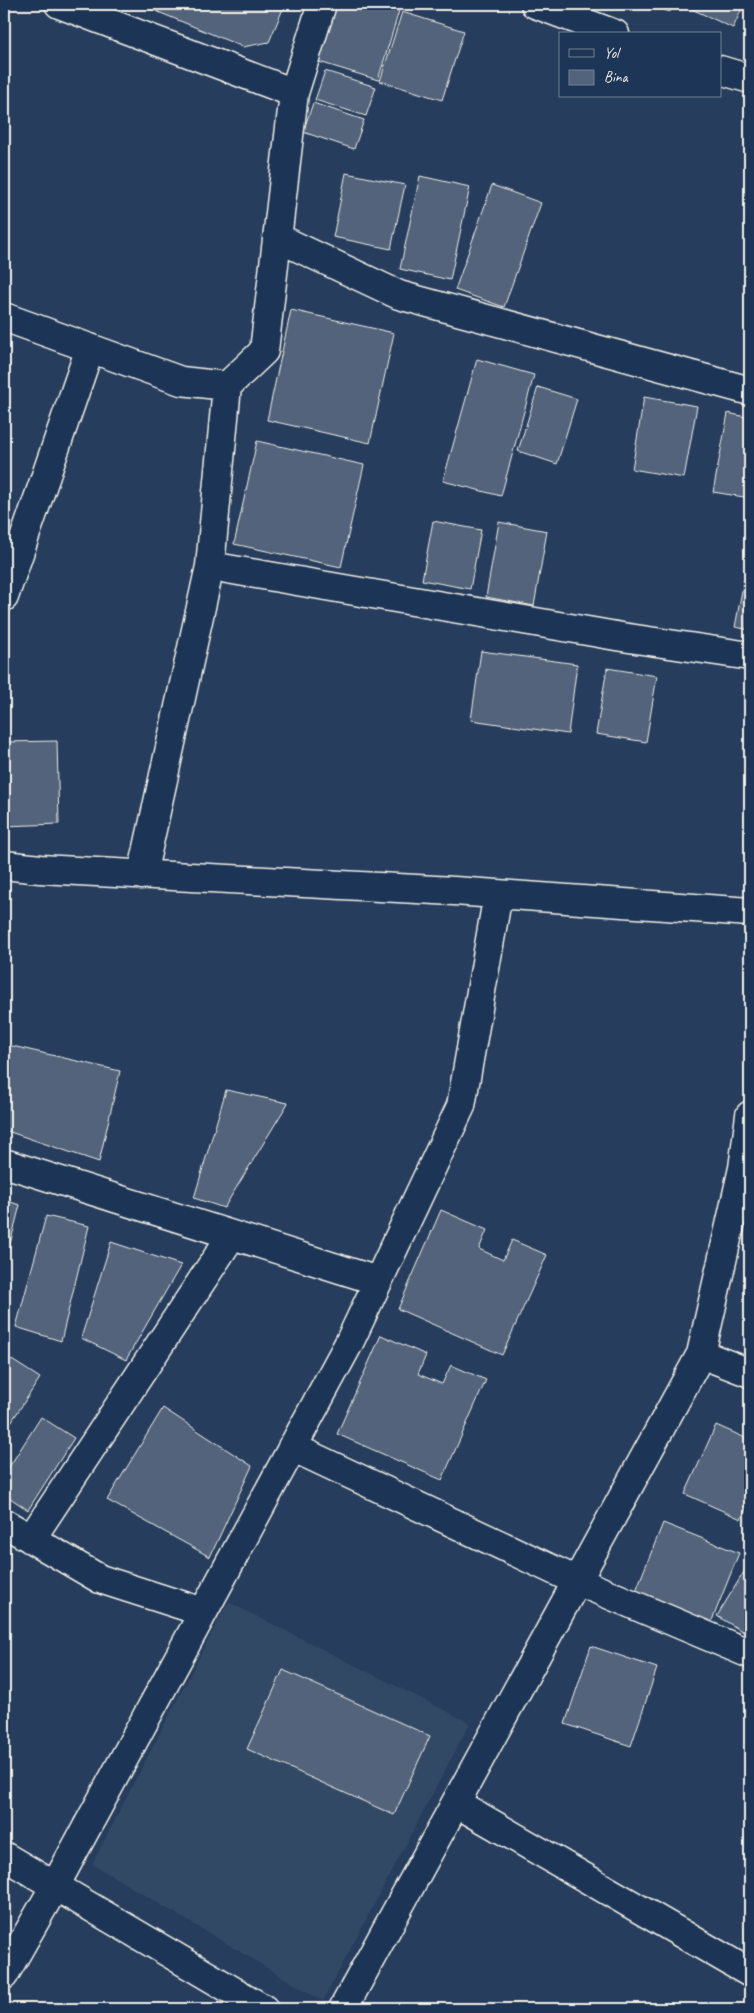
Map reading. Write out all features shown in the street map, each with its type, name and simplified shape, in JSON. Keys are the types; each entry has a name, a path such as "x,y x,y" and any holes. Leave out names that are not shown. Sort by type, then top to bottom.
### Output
{"street":[{"path":"59,4 294,93"},
{"path":"142,875 210,566 227,386 264,351 294,93 322,4"},
{"path":"535,4 610,32"},
{"path":"722,71 750,79"},
{"path":"278,238 399,294 750,391"},
{"path":"4,316 181,381 227,386"},
{"path":"4,597 90,348"},
{"path":"210,566 622,637 750,656"},
{"path":"4,864 40,869 498,894 750,912"},
{"path":"4,1975 55,1886 349,1342 461,1106 498,894"},
{"path":"342,2009 701,1354 743,1168 750,1119"},
{"path":"4,1163 378,1281"},
{"path":"31,1539 232,1235"},
{"path":"701,1354 750,1373"},
{"path":"292,1448 577,1581 750,1654"},
{"path":"4,1523 100,1578 203,1612"},
{"path":"456,1803 750,1973"},
{"path":"4,1856 264,2009"}],"shaded area":[{"path":"228,1602 470,1723 323,2001 92,1864"}],"building":[{"path":"139,4 285,4 269,42 243,47"},
{"path":"333,4 374,4 399,11 378,80 316,61"},
{"path":"647,4 673,4 670,12"},
{"path":"687,4 744,4 733,28 685,6"},
{"path":"402,12 464,31 442,100 380,81"},
{"path":"325,71 376,87 366,116 315,100"},
{"path":"313,103 364,120 354,149 303,132"},
{"path":"346,173 405,185 391,249 333,237"},
{"path":"420,176 470,187 450,280 400,269"},
{"path":"492,185 541,203 504,307 455,290"},
{"path":"291,310 394,333 370,443 267,420"},
{"path":"477,359 534,375 501,496 443,481"},
{"path":"538,387 577,399 557,464 518,451"},
{"path":"644,397 697,406 684,478 632,469"},
{"path":"728,413 750,418 750,498 713,492"},
{"path":"257,441 364,465 341,567 234,544"},
{"path":"433,521 481,530 470,589 422,580"},
{"path":"499,522 547,531 534,606 486,597"},
{"path":"750,549 750,630 735,627"},
{"path":"481,651 577,664 568,734 471,720"},
{"path":"607,668 657,676 646,742 596,734"},
{"path":"57,741 59,824 4,826 4,742"},
{"path":"8,1045 120,1071 99,1162 4,1130 4,1064"},
{"path":"226,1090 288,1103 224,1208 194,1198"},
{"path":"4,1200 20,1205 4,1268"},
{"path":"441,1210 487,1230 479,1249 503,1260 512,1240 547,1255 502,1355 398,1309"},
{"path":"46,1216 89,1226 61,1341 16,1327"},
{"path":"111,1242 181,1265 126,1360 81,1338"},
{"path":"381,1335 426,1355 418,1374 442,1384 451,1365 486,1380 442,1480 337,1434"},
{"path":"4,1355 40,1378 4,1433"},
{"path":"163,1408 252,1466 210,1557 107,1500"},
{"path":"41,1417 74,1438 28,1510 4,1494 4,1475"},
{"path":"716,1425 750,1440 750,1500 741,1519 685,1494"},
{"path":"663,1523 739,1553 709,1628 633,1598"},
{"path":"750,1562 750,1636 717,1616"},
{"path":"591,1646 657,1668 631,1746 565,1724"},
{"path":"283,1670 430,1736 394,1815 247,1749"}]}
